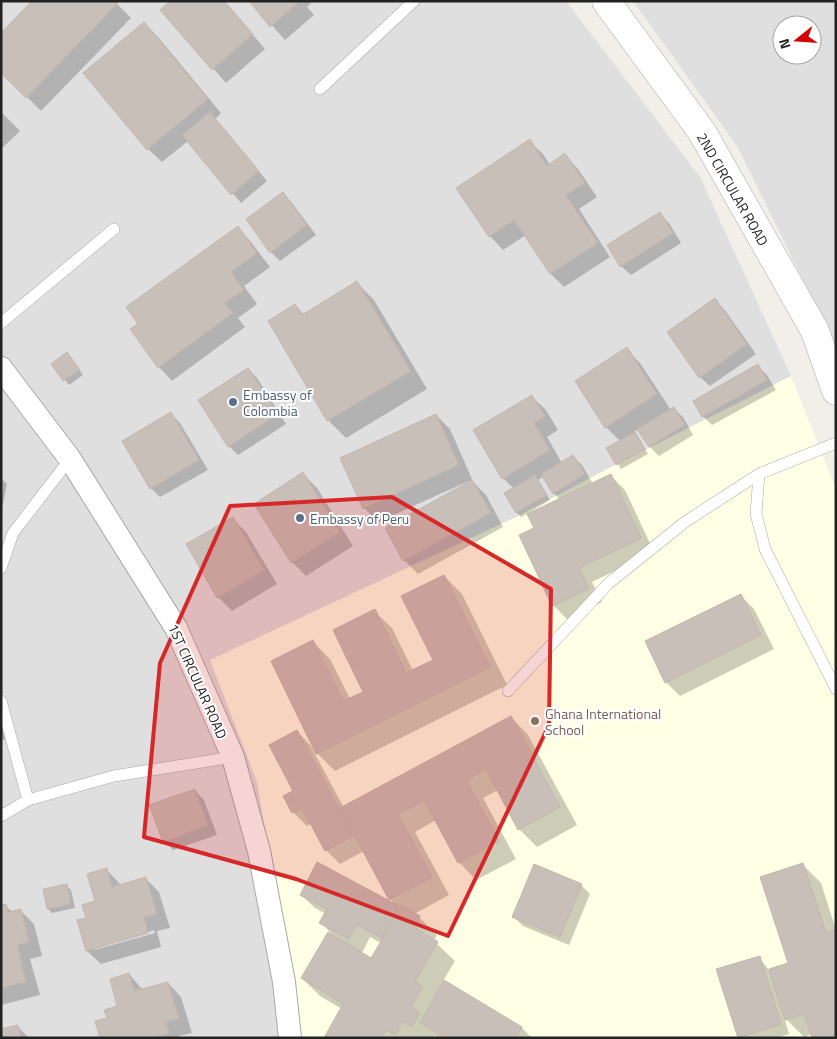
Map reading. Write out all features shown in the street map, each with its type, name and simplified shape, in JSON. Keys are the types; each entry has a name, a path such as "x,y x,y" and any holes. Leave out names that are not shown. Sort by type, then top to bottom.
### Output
{"street":[{"name":"2ND CIRCULAR ROAD","path":"606,1 702,132 815,331 836,391"},
{"name":"1ST CIRCULAR ROAD","path":"1,368 70,459 176,628 233,757 259,851 284,982 290,1038"}],"lane":[{"path":"320,89 414,1"},
{"path":"1,323 114,229"},
{"path":"508,691 609,583 685,522 760,474 836,443"},
{"path":"1,568 13,533 70,459"},
{"path":"760,474 756,514 765,549 836,689"},
{"path":"1,701 28,800"},
{"path":"1,816 28,800 114,776 233,757"}],"highlighted area":[{"path":"392,497 551,589 549,725 448,936 296,879 144,837 160,663 230,506"}],"shaded area":[{"path":"1,1 566,1 700,177 791,376 836,489 836,1038 1,1038"},
{"path":"633,1 836,1 836,347 737,146"},
{"name":"Ghana International School","path":"791,376 836,489 836,1038 299,1038 257,782 210,660 516,517"}],"building":[{"path":"32,1 116,1 118,3 26,98 1,73 1,33"},
{"path":"170,1 224,1 253,34 212,70 160,10"},
{"path":"249,1 300,1 270,27"},
{"path":"144,22 208,99 147,150 83,73"},
{"path":"210,112 259,171 231,195 182,135"},
{"path":"530,139 547,166 565,153 585,183 566,195 598,243 550,274 514,220 489,237 456,188"},
{"path":"283,192 307,225 270,253 246,219"},
{"path":"660,212 673,233 620,267 607,245"},
{"path":"238,226 257,253 231,272 244,290 225,303 233,313 158,368 130,329 138,324 126,307"},
{"path":"357,281 411,371 327,421 268,321 295,304 302,315"},
{"path":"715,298 747,344 699,378 667,332"},
{"path":"627,347 657,394 605,428 575,381"},
{"path":"67,352 80,370 63,381 51,364"},
{"path":"758,364 767,380 702,417 693,401"},
{"path":"248,368 278,414 228,447 198,400"},
{"path":"532,395 545,416 534,423 550,450 502,479 473,430"},
{"path":"674,407 685,425 649,447 637,429"},
{"path":"171,412 199,460 150,489 122,441"},
{"path":"436,414 459,465 363,509 340,458"},
{"path":"635,432 645,449 616,465 606,448"},
{"path":"573,455 585,474 553,494 541,474"},
{"path":"303,472 340,532 291,563 254,504"},
{"path":"611,474 641,538 579,568 589,588 552,606 519,535 534,528 527,514"},
{"path":"535,475 547,495 516,513 504,493"},
{"path":"472,480 491,513 403,561 385,528"},
{"path":"233,517 264,570 217,598 186,544"},
{"path":"444,575 490,667 316,754 271,661 313,640 343,701 363,692 333,630 375,609 406,673 433,660 401,596"},
{"path":"741,594 761,635 665,683 645,641"},
{"path":"511,716 560,807 518,830 486,769 466,780 499,841 458,863 424,800 398,814 432,877 389,900 340,808"},
{"path":"297,730 353,836 325,851 302,808 292,813 283,796 293,791 269,745"},
{"path":"195,789 208,825 163,842 149,805"},
{"path":"317,862 399,906 382,938 356,924 349,939 319,923 327,909 300,895"},
{"path":"803,863 826,933 836,930 836,1038 812,1038 804,1014 785,1020 769,969 788,963 760,877"},
{"path":"534,864 582,884 560,937 512,917"},
{"path":"107,868 112,887 146,877 157,914 144,918 148,933 86,951 77,920 86,918 82,905 95,901 87,874"},
{"path":"67,884 71,904 47,909 43,889"},
{"path":"6,904 8,912 21,909 29,942 17,945 26,982 1,988 1,905"},
{"path":"402,906 420,916 414,927 438,942 415,981 423,987 411,1007 420,1013 412,1027 403,1021 395,1035 386,1030 381,1038 324,1038 343,1004 301,978 328,932 371,958"},
{"path":"760,956 781,1024 738,1038 716,969"},
{"path":"129,973 134,991 168,982 179,1019 166,1022 169,1033 153,1038 100,1038 95,1021 107,1018 104,1010 117,1006 110,979"},
{"path":"444,980 522,1027 516,1038 446,1038 420,1023"},
{"path":"18,1025 21,1038 1,1038 1,1029"}],"place":[{"name":"Embassy of Colombia","path":"233,402"},
{"name":"Embassy of Peru","path":"300,518"},
{"name":"Ghana International School","path":"535,721"}]}
